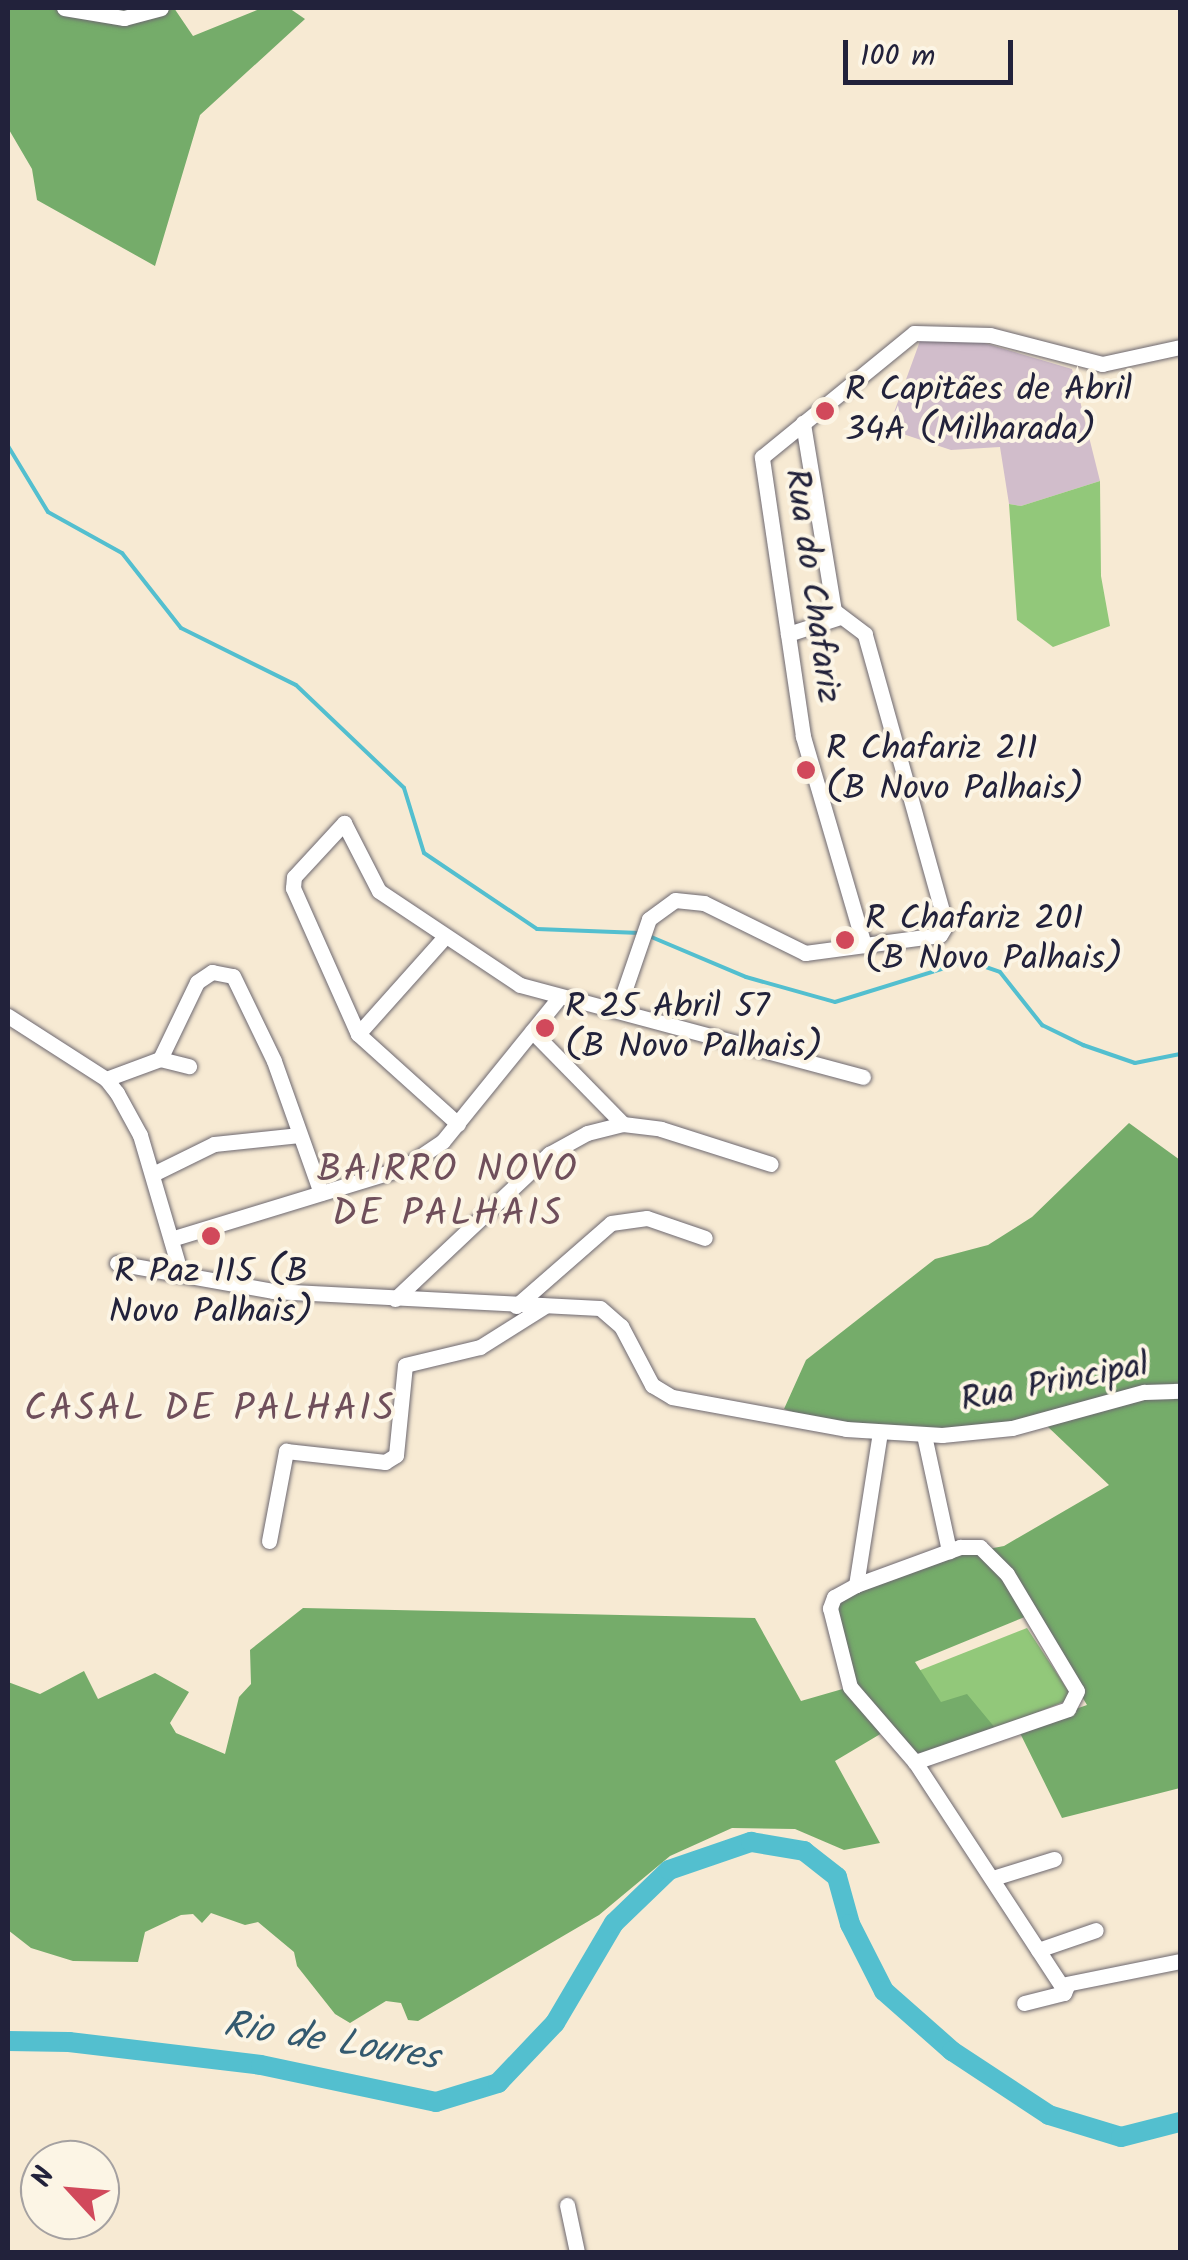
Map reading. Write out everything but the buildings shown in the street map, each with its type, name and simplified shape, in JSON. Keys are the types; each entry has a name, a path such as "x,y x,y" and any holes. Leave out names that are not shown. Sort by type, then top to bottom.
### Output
{"street":[{"path":"64,8 124,18 162,8"},
{"name":"Rua do Chafariz","path":"864,945 804,736 760,465 766,450 914,333 990,335 1102,364 1180,347"},
{"path":"618,1009 643,934 661,906 690,900 805,953 940,935 946,925 865,634 840,617 831,601 802,423"},
{"path":"788,634 840,617"},
{"path":"458,1124 358,1034 292,882 337,829 350,824 369,881 488,970 558,999 618,1009 864,1077"},
{"path":"358,1034 443,938"},
{"path":"160,1059 198,982 212,972 234,976 321,1193"},
{"path":"171,1239 404,1168 458,1124 558,999"},
{"path":"8,1016 106,1079 140,1135 181,1274"},
{"path":"532,1031 623,1124"},
{"path":"106,1079 160,1059 189,1066"},
{"path":"587,1133 604,1104"},
{"path":"395,1298 549,1154 587,1133 623,1124 755,1154 771,1164"},
{"path":"153,1174 214,1144 300,1135"},
{"path":"515,1325 517,1302 612,1223 647,1218 705,1238"},
{"path":"117,1263 273,1291 545,1306"},
{"path":"269,1541 286,1451 385,1462 396,1455 405,1364 450,1358 545,1306"},
{"name":"Rua Principal","path":"545,1306 600,1308 621,1326 652,1385 672,1397 880,1432 924,1435 1012,1428 1144,1392 1180,1391"},
{"path":"856,1585 880,1432"},
{"path":"924,1435 949,1552"},
{"path":"915,1762 1076,1702 1077,1691 994,1558 980,1547 949,1552 856,1585 834,1597 830,1608 850,1687 915,1762 1038,1950 1067,1986"},
{"path":"993,1878 1054,1859"},
{"path":"1038,1950 1096,1930"},
{"path":"1067,1986 1180,1961"},
{"path":"1024,2003 1064,1994 1067,1986"},
{"path":"567,2205 577,2252"}],"shaded area":[{"path":"974,340 1072,369 1100,481 1021,506 1009,504 1000,447 951,450 888,429 920,341"}],"green space":[{"path":"8,8 174,8 193,36 262,8 289,8 305,19 200,115 155,266 37,200 32,169 8,128"},
{"path":"1100,481 1101,576 1110,626 1053,647 1017,620 1009,504 1021,506"},
{"path":"1129,1123 1180,1160 1180,1788 1062,1818 1018,1729 1087,1705 1032,1614 915,1662 941,1702 967,1694 996,1729 926,1753 911,1753 882,1733 835,1761 880,1843 844,1850 795,1829 732,1828 670,1856 599,1915 418,2021 408,2020 401,2003 386,2001 350,2023 335,2014 297,1966 294,1952 258,1922 245,1925 211,1913 202,1923 193,1914 181,1915 145,1932 138,1962 73,1961 31,1948 8,1930 8,1682 40,1694 84,1671 98,1699 155,1673 189,1692 170,1723 176,1733 225,1754 239,1697 251,1684 250,1650 303,1608 755,1618 801,1701 846,1688 832,1609 842,1595 946,1557 1004,1546 1109,1485 1047,1426 942,1442 870,1439 784,1409 806,1360 935,1259 988,1245 1032,1217"},
{"path":"1027,1628 1073,1698 996,1729 941,1703 918,1671"}],"waterway":[{"path":"8,446 48,512 122,553 181,628 296,685 404,788 424,853 537,929 640,933"},
{"path":"649,936 746,977 835,1002 958,964 980,965 1000,972 1042,1025 1083,1045 1135,1063 1180,1054"},
{"name":"Rio de Loures","path":"8,2041 69,2042 261,2065 436,2102 498,2083 555,2023 614,1923 669,1870 751,1842 804,1851 837,1877 850,1924 884,1991 952,2051 1049,2115 1121,2137 1180,2122"}],"place":[{"name":"R Capitães de Abril 34A (Milharada)","path":"825,411"},
{"name":"R Chafariz 211 (B Novo Palhais)","path":"806,770"},
{"name":"R Chafariz 201 (B Novo Palhais)","path":"845,940"},
{"name":"R 25 Abril 57 (B Novo Palhais)","path":"545,1028"},
{"name":"R Paz 115 (B Novo Palhais)","path":"211,1236"}],"district":[{"name":"BAIRRO NOVO DE PALHAIS","path":"448,1194"},
{"name":"CASAL DE PALHAIS","path":"210,1411"}]}
